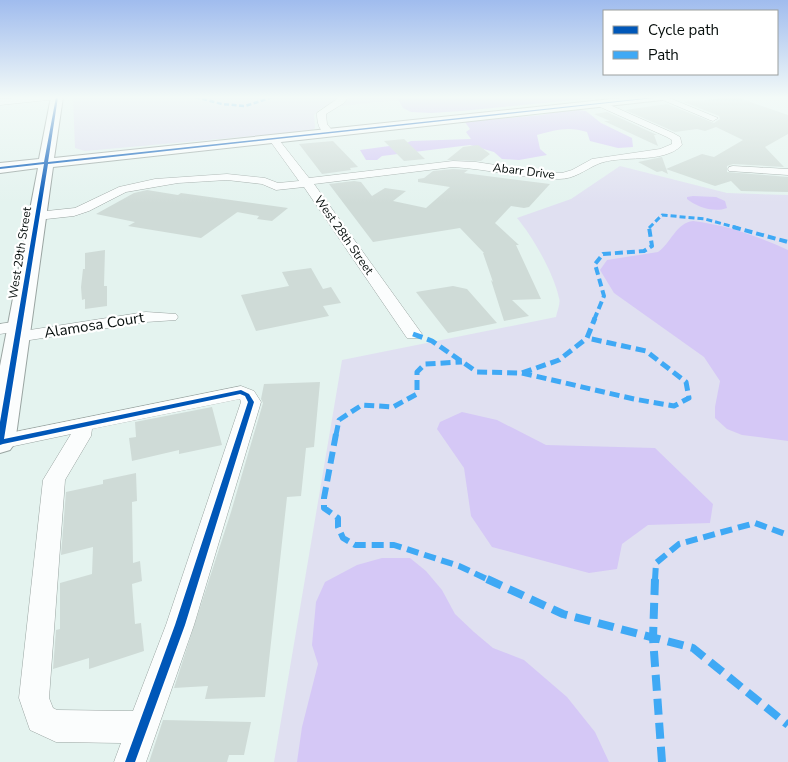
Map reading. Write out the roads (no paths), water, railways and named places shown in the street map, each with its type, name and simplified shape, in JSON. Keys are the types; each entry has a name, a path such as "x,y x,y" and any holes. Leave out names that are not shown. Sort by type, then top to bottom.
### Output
{"main road":[{"name":"West 29th Street","path":"0,443 12,330 37,216 51,133"},
{"path":"0,168 333,133"}],"street":[{"name":"Abarr Drive","path":"306,182 453,164 476,165 542,175 562,176 576,173 596,161 662,152 677,145 677,139 664,133"},
{"name":"West 28th Street","path":"273,138 412,334"},
{"path":"733,169 788,172"},
{"path":"37,216 79,211 123,189 173,182 229,176 268,181 276,187 306,182"},
{"name":"Alamosa Court","path":"12,330 146,316 170,317"},
{"path":"0,443 241,392 251,402 180,625 130,762"},
{"path":"83,425 81,436 54,480 34,698 41,719 56,726 142,727"}]}
